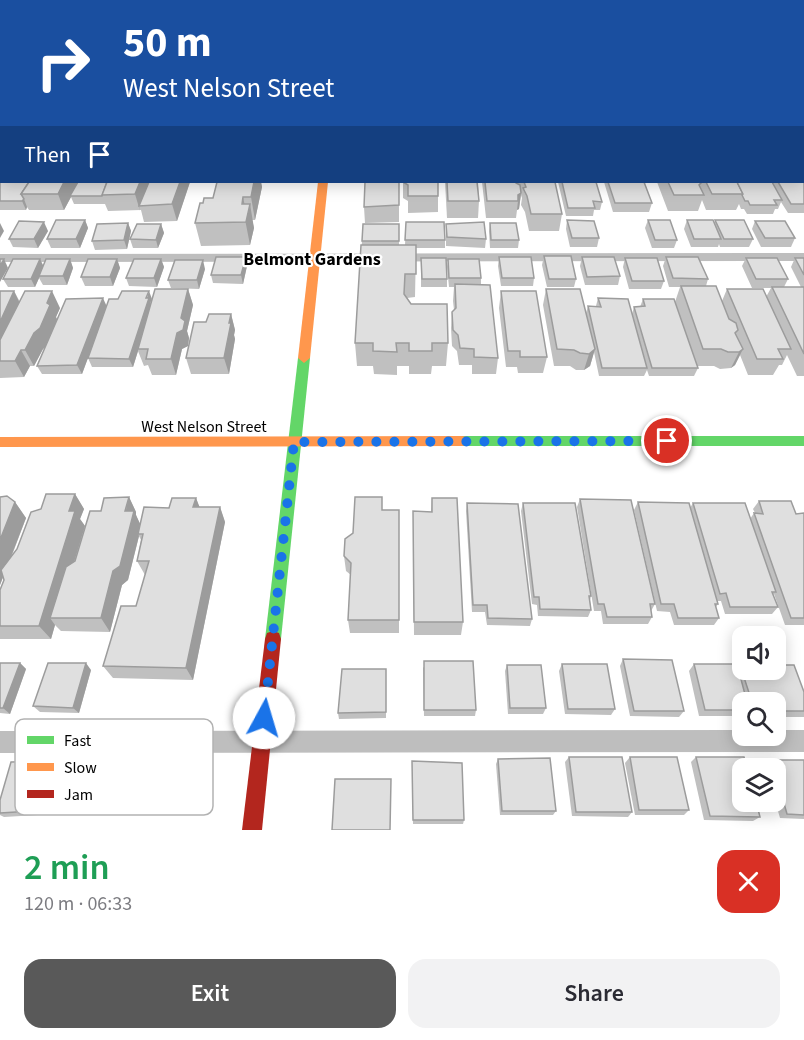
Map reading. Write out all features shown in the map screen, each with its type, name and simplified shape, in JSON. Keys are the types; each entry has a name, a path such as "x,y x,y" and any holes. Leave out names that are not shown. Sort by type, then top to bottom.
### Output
{"street":[{"path":"252,830 323,183"},
{"name":"West Nelson Street","path":"0,442 804,441"}],"lane":[{"path":"0,258 804,257"},
{"path":"213,742 804,741"}],"building":[{"path":"0,183 28,183 21,194 24,199 22,201 0,201"},
{"path":"28,183 64,183 58,194 21,194"},
{"path":"77,183 107,183 102,196 70,196"},
{"path":"107,183 140,183 135,194 102,195"},
{"path":"149,183 180,183 172,204 139,206"},
{"path":"217,183 254,183 251,197 243,197 242,204 250,204 246,222 195,223 200,203 203,203 204,198 213,198"},
{"path":"365,183 399,183 399,205 364,207"},
{"path":"405,183 438,183 438,196 408,196 408,185"},
{"path":"447,183 477,183 479,201 448,201"},
{"path":"485,183 520,185 521,193 518,195 518,201 487,201"},
{"path":"524,183 555,183 562,214 531,214 523,188 526,187"},
{"path":"562,183 596,183 602,202 593,201 595,208 568,208"},
{"path":"608,183 644,183 652,203 615,203"},
{"path":"668,183 701,183 699,185 704,195 674,195"},
{"path":"706,183 738,183 743,194 712,194"},
{"path":"738,183 773,183 782,200 774,200 777,205 750,205 748,201 745,201"},
{"path":"779,183 804,183 804,204 791,204"},
{"path":"56,220 85,220 76,239 47,239"},
{"path":"567,220 594,221 599,238 572,238"},
{"path":"648,220 670,220 677,240 655,240"},
{"path":"687,220 713,220 721,239 694,239"},
{"path":"715,220 744,220 753,239 724,239"},
{"path":"19,221 44,222 34,239 9,239"},
{"path":"755,221 785,221 795,238 765,238"},
{"path":"406,222 444,222 445,240 405,240"},
{"path":"484,222 486,239 447,237 446,224"},
{"path":"128,223 124,240 92,241 97,224"},
{"path":"490,223 516,223 519,240 491,240"},
{"path":"137,224 161,224 156,240 130,239"},
{"path":"363,224 399,224 399,241 362,241"},
{"path":"361,245 416,245 416,274 405,274 404,294 411,304 447,304 448,343 432,343 432,351 409,351 409,343 396,343 397,352 373,351 373,343 355,343"},
{"path":"544,256 571,256 576,279 549,279"},
{"path":"216,257 246,257 241,275 211,275"},
{"path":"499,257 531,257 534,278 502,278"},
{"path":"582,257 614,257 620,276 587,277"},
{"path":"666,257 698,257 708,279 673,278"},
{"path":"421,258 446,258 447,279 422,279"},
{"path":"625,258 657,258 664,281 632,281"},
{"path":"746,258 777,258 788,279 756,279"},
{"path":"795,258 804,258 804,275"},
{"path":"13,259 40,259 31,279 3,279"},
{"path":"46,259 70,259 63,276 39,276"},
{"path":"88,259 117,259 110,277 81,277"},
{"path":"134,259 161,259 154,278 126,278"},
{"path":"448,259 479,259 481,278 449,278"},
{"path":"175,260 203,260 197,280 168,280"},
{"path":"455,284 490,285 498,358 474,357 474,349 460,348 458,335 453,330 452,312 456,308"},
{"path":"681,286 716,286 729,319 736,323 738,330 735,333 743,349 739,352 728,352 721,349 703,349"},
{"path":"772,287 804,287 804,354"},
{"path":"155,289 188,289 181,318 185,321 183,330 177,333 171,359 146,359 148,349 138,349"},
{"path":"546,289 580,289 595,349 589,354 557,349"},
{"path":"727,289 763,289 791,349 778,349 783,359 757,359"},
{"path":"0,291 14,291 0,322"},
{"path":"25,291 52,291 47,303 50,305 40,328 34,333 25,350 21,350 15,361 0,361 0,340"},
{"path":"122,291 149,291 146,298 149,298 129,359 88,358 109,299 118,299"},
{"path":"501,291 536,291 547,357 520,357 520,351 508,351"},
{"path":"103,298 77,365 37,366 66,299"},
{"path":"598,298 628,299 647,368 602,368 588,306 601,307"},
{"path":"643,299 674,299 698,368 652,368 634,307 645,306"},
{"path":"209,314 231,314 224,358 186,358 194,322 206,322"},
{"path":"46,494 75,494 69,511 75,511 39,626 0,626 0,590 4,580 1,570 17,549 31,512 41,509"},
{"path":"7,496 15,502 0,540 0,497"},
{"path":"129,497 125,511 134,511 120,566 113,571 101,618 50,618 66,567 75,561 90,511 101,511 104,498"},
{"path":"355,497 382,497 382,510 399,510 399,620 348,620 351,563 344,556 345,539 353,533"},
{"path":"172,498 196,498 193,507 220,507 186,668 103,666 121,606 136,606 149,561 137,561 143,534 138,534 144,507 169,508"},
{"path":"432,498 457,498 463,622 414,622 413,511 432,512"},
{"path":"580,499 631,500 655,604 650,604 652,617 607,617 604,604 598,604"},
{"path":"759,501 791,501 796,514 804,513 804,618 791,618 754,513 763,514"},
{"path":"638,502 689,503 718,604 715,604 719,618 678,618 674,604 661,604"},
{"path":"467,503 518,504 532,619 488,618 487,605 473,605"},
{"path":"523,503 575,503 591,596 589,596 591,610 540,609 539,597 534,597"},
{"path":"693,503 745,503 776,592 772,592 778,607 730,607 726,593 720,594"},
{"path":"623,659 672,660 684,711 634,711"},
{"path":"424,661 473,661 476,710 424,710"},
{"path":"0,663 20,663 3,708 0,708"},
{"path":"48,663 86,663 73,708 33,706"},
{"path":"562,664 607,664 615,709 568,709"},
{"path":"694,664 732,664 732,680 741,680 744,692 732,692 732,710 705,710"},
{"path":"507,665 541,665 546,708 510,708"},
{"path":"786,665 794,665 804,692 804,711 786,711 786,692 749,692 745,680 786,680"},
{"path":"342,669 386,669 386,712 338,713"},
{"path":"569,757 622,757 632,812 576,812"},
{"path":"630,757 677,757 689,810 639,810"},
{"path":"696,757 744,757 732,758 732,812 759,812 760,817 710,816"},
{"path":"550,758 556,811 502,811 498,759"},
{"path":"786,760 804,760 804,815 787,814"},
{"path":"412,761 462,763 464,820 413,820"},
{"path":"11,762 15,762 15,812 0,813 0,800"},
{"path":"335,779 391,779 390,830 332,830"}],"traffic: fast":[{"path":"273,639 304,358"},
{"path":"462,441 804,441"}],"traffic: slow":[{"path":"304,358 323,183"},
{"path":"0,442 462,441"}],"traffic: jam":[{"path":"252,830 273,639"}],"district":[{"name":"Belmont Gardens","path":"312,259"}],"route":[{"path":"264,718 294,442 667,441"}]}
